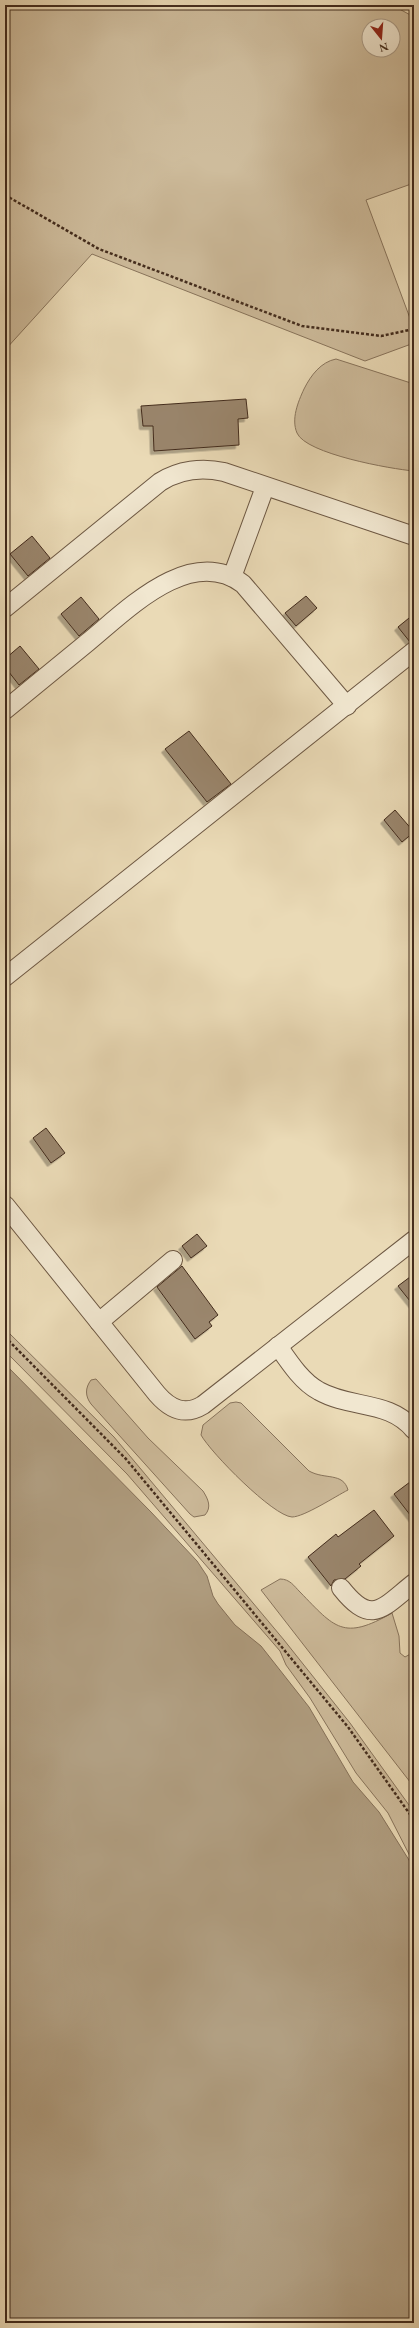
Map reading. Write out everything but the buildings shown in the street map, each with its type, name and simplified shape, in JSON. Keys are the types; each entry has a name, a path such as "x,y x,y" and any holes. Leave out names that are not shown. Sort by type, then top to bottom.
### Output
{"lane":[{"path":"5,608 166,479 185,472 205,469 224,472 414,536"},
{"path":"232,577 265,487"},
{"path":"5,710 145,595 159,586 175,579 198,572 219,573 232,577 250,591 347,706"},
{"path":"5,976 347,706 414,651"},
{"path":"5,1205 160,1398 171,1407 180,1410 192,1410 203,1405 414,1240"},
{"path":"99,1322 173,1260"},
{"path":"278,1346 297,1370 316,1389 339,1400 393,1412 404,1418 414,1430"},
{"path":"341,1588 358,1607 371,1611 382,1608 414,1583"}],"path":[{"path":"5,195 99,249 302,326 381,336 414,329"},
{"path":"5,1336 126,1459 348,1727 414,1820"}],"shaded area":[{"path":"5,5 392,5 414,17 414,183 366,200 414,329 414,343 365,361 92,254 5,350"},
{"path":"336,359 414,384 414,471 369,464 332,454 316,448 304,441 297,433 295,428 295,416 304,389 321,366"},
{"path":"5,1329 114,1437 284,1640 350,1723 414,1812 414,1864 388,1813 356,1773 310,1698 286,1665 280,1651 127,1474 5,1351"},
{"path":"5,1364 151,1512 197,1561 207,1576 213,1596 218,1604 235,1625 261,1646 309,1707 353,1782 379,1812 414,1868 414,2323 5,2323"},
{"path":"96,1379 148,1438 203,1491 208,1500 209,1506 205,1515 194,1517 190,1514 91,1404 87,1395 87,1389 91,1380"},
{"path":"230,1403 241,1403 309,1471 315,1474 338,1478 346,1484 348,1490 304,1514 292,1517 283,1514 257,1495 229,1469 201,1435 203,1425"},
{"path":"280,1579 292,1583 322,1614 332,1622 341,1626 351,1628 362,1627 392,1613 399,1636 400,1653 405,1657 414,1652 414,1787 261,1590"}]}
